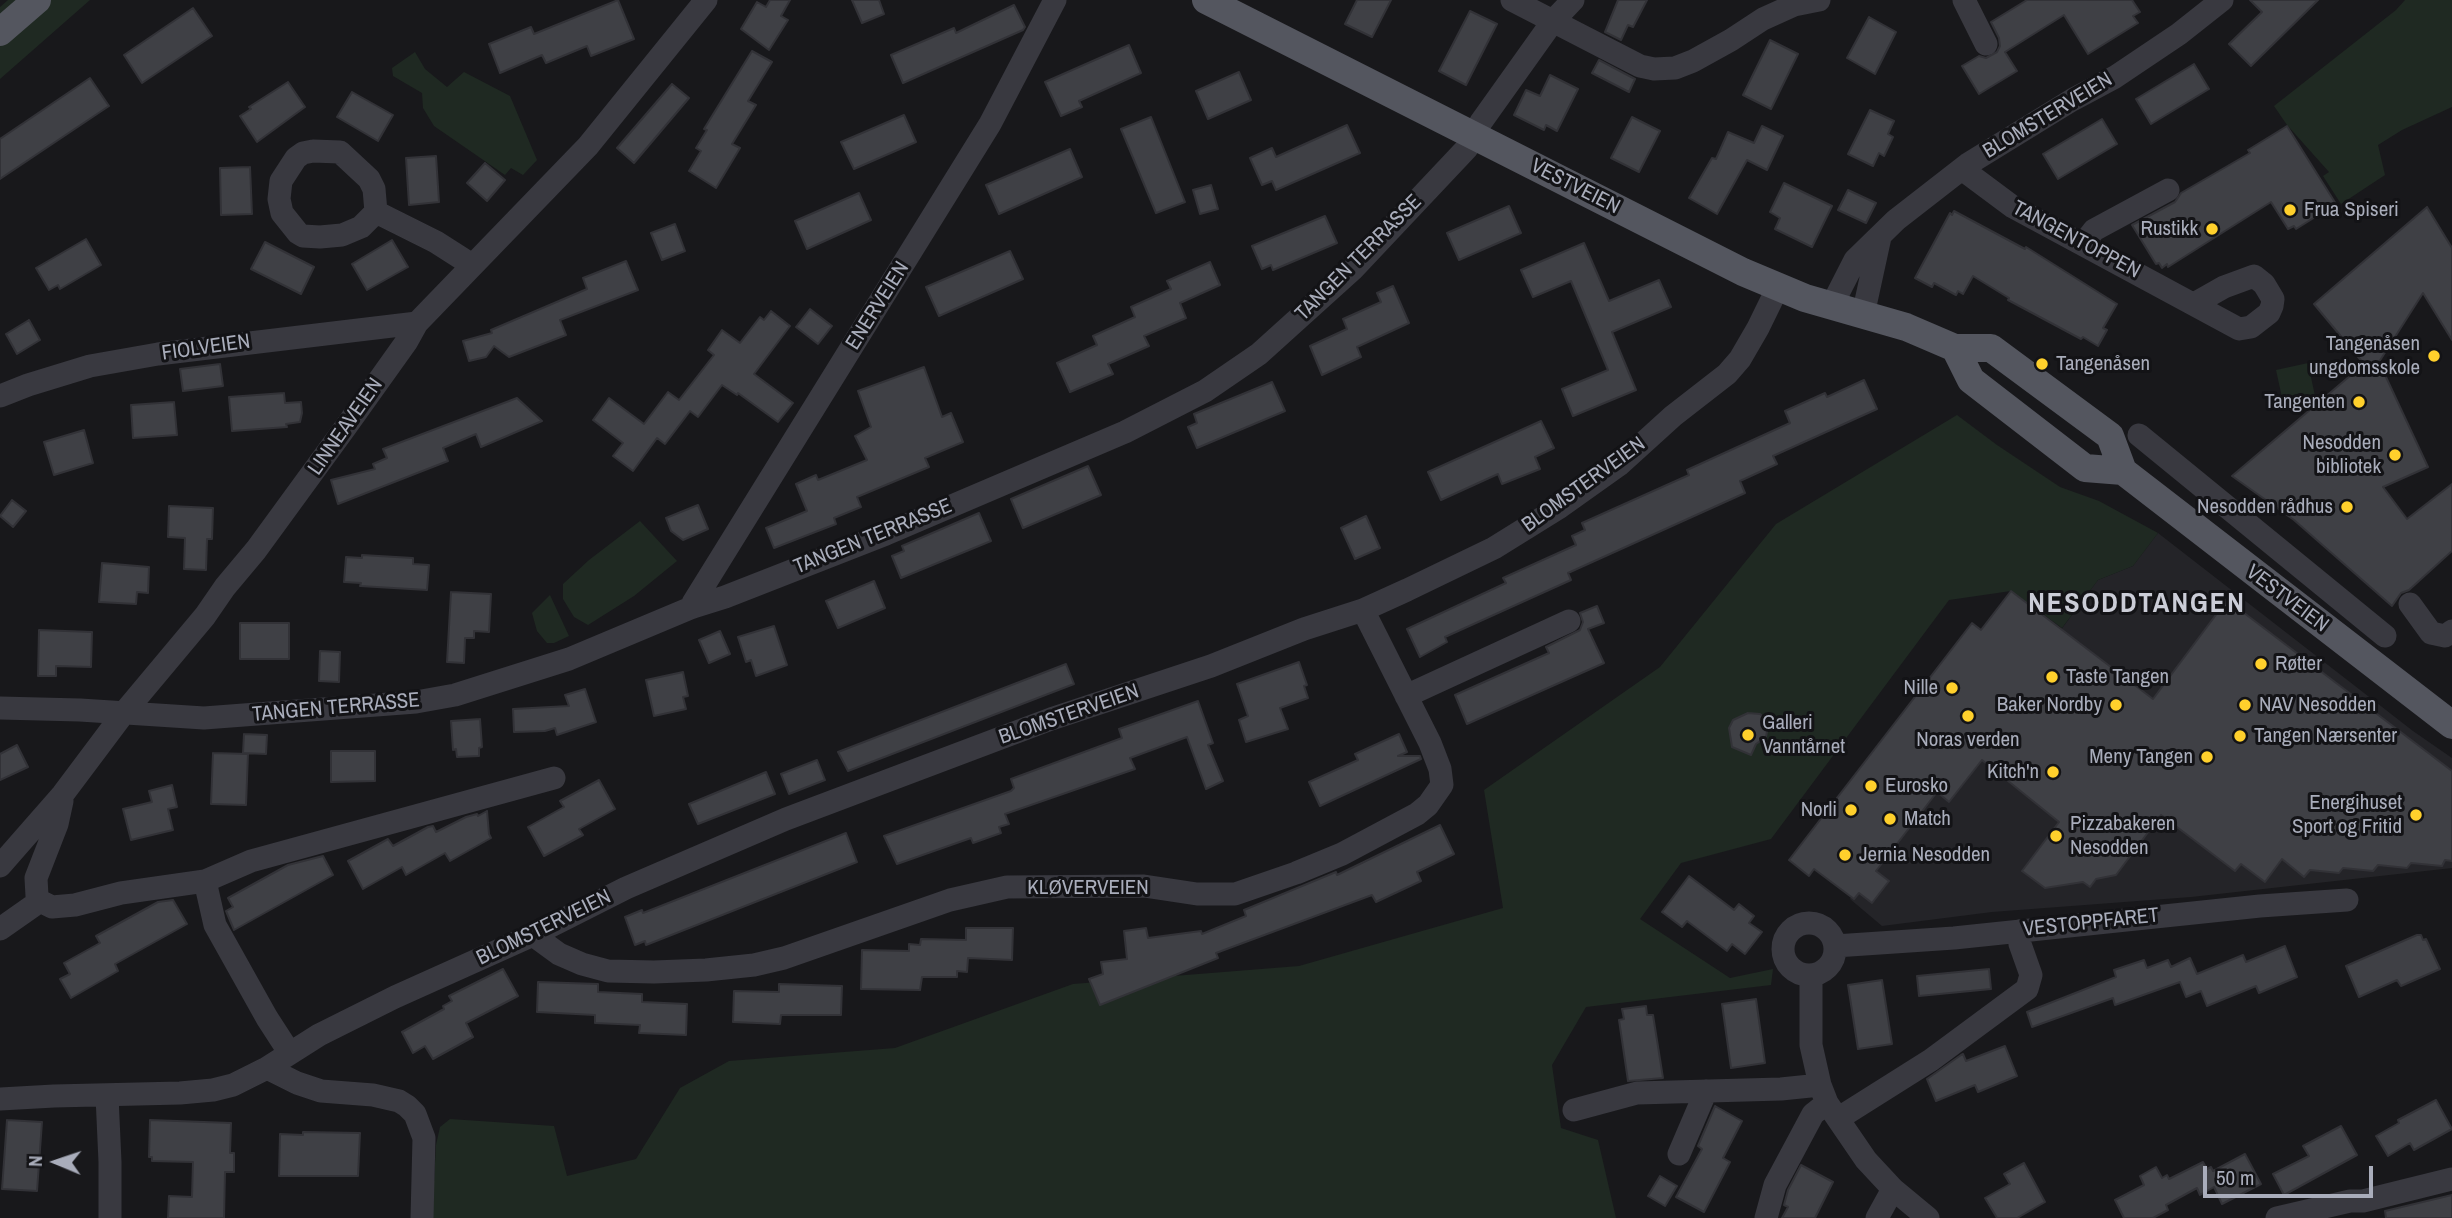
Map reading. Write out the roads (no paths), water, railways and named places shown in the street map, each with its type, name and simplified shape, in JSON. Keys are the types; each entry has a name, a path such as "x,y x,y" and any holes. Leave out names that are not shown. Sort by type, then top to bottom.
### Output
{"main road":[{"path":"0,33 37,0"},
{"name":"VESTVEIEN","path":"1206,0 1743,272 1831,307 1906,327 1955,348 1991,348 2110,436 2123,471 2452,725"},
{"path":"1955,348 1971,380 2085,468 2123,471"}],"street":[{"name":"LINNEAVEIEN","path":"0,866 63,794 123,714 256,550 407,341 416,323 588,146 706,0"},
{"name":"ENERVEIEN","path":"694,607 693,603 990,124 1055,0"},
{"path":"1512,0 1640,66 1654,69 1675,68 1693,61 1763,19 1794,5 1819,0"},
{"name":"TANGEN TERRASSE","path":"0,708 204,718 442,698 569,659 694,607 886,534 1125,432 1205,391 1259,354 1352,270 1436,182 1475,136 1553,21 1573,0"},
{"path":"1964,0 1986,44"},
{"name":"BLOMSTERVEIEN","path":"1831,307 1855,260 1896,220 1962,169 2072,100 2115,77 2179,34 2222,0"},
{"path":"340,152 369,179 374,189 376,212 361,227 342,235 303,236 282,213 279,199 281,181 296,158 303,153 340,152"},
{"name":"TANGENTOPPEN","path":"1962,169 2013,208 2194,304"},
{"path":"2083,244 2094,230 2168,190"},
{"path":"376,212 436,242 472,265"},
{"path":"1863,315 1880,237"},
{"name":"BLOMSTERVEIEN","path":"0,1099 213,1090 233,1085 267,1068 289,1052 395,997 626,888 786,819 1051,719 1211,666 1304,629 1363,610 1494,548 1560,507 1619,465 1673,416 1727,374 1740,359 1778,287"},
{"name":"FIOLVEIEN","path":"0,396 90,366 158,354 416,323"},
{"path":"2139,435 2385,636"},
{"path":"2410,604 2431,633 2445,636 2452,631"},
{"name":"KLØVERVEIEN","path":"533,934 559,954 608,971 706,970 754,965 785,958 950,900 1007,887 1144,886 1197,894 1235,894 1296,873 1342,854 1417,814 1428,805 1442,785 1440,769 1430,743 1363,610"},
{"path":"1406,696 1569,621"},
{"path":"63,794 57,824 36,878 37,896 40,901 52,907 75,905 121,893 205,881 251,861 554,778"},
{"path":"205,881 215,925 289,1052"},
{"name":"VESTOPPFARET","path":"1835,946 2347,900"},
{"path":"0,929 40,901"},
{"path":"1804,923 1813,923 1827,931 1835,946 1835,954 1826,969 1811,976 1795,972 1788,966 1783,951 1787,935 1792,928 1804,923"},
{"path":"1766,1218 1775,1185 1813,1114 1829,1102 1931,1060 2027,989 2031,975 2020,944 2019,931"},
{"path":"1811,976 1811,1045 1829,1102 1866,1160 1893,1189 1928,1218"},
{"path":"267,1068 321,1091 381,1096 407,1106 415,1114 424,1138 422,1218"},
{"path":"1574,1110 1637,1093 1781,1089 1829,1102"},
{"path":"1679,1154 1706,1091"},
{"path":"107,1096 110,1218"},
{"path":"2277,1218 2350,1201 2365,1210 2452,1179"},
{"path":"1877,1218 1893,1189"}],"place":[{"name":"Frua Spiseri","path":"2290,210"},
{"name":"Rustikk","path":"2212,229"},
{"name":"Tangenåsen ungdomsskole","path":"2434,356"},
{"name":"Tangenåsen","path":"2042,364"},
{"name":"Tangenten","path":"2359,402"},
{"name":"Nesodden bibliotek","path":"2395,455"},
{"name":"Nesodden rådhus","path":"2347,507"},
{"name":"Røtter","path":"2261,664"},
{"name":"Taste Tangen","path":"2052,677"},
{"name":"Nille","path":"1952,688"},
{"name":"Baker Nordby","path":"2116,705"},
{"name":"NAV Nesodden","path":"2245,705"},
{"name":"Noras verden","path":"1968,716"},
{"name":"Galleri Vanntårnet","path":"1748,735"},
{"name":"Tangen Nærsenter","path":"2240,736"},
{"name":"Meny Tangen","path":"2207,757"},
{"name":"Kitch'n","path":"2053,772"},
{"name":"Eurosko","path":"1871,786"},
{"name":"Norli","path":"1851,810"},
{"name":"Energihuset Sport og Fritid","path":"2416,815"},
{"name":"Match","path":"1890,819"},
{"name":"Pizzabakeren Nesodden","path":"2056,836"},
{"name":"Jernia Nesodden","path":"1845,855"}],"district":[{"name":"NESODDTANGEN","path":"2137,604"}]}
